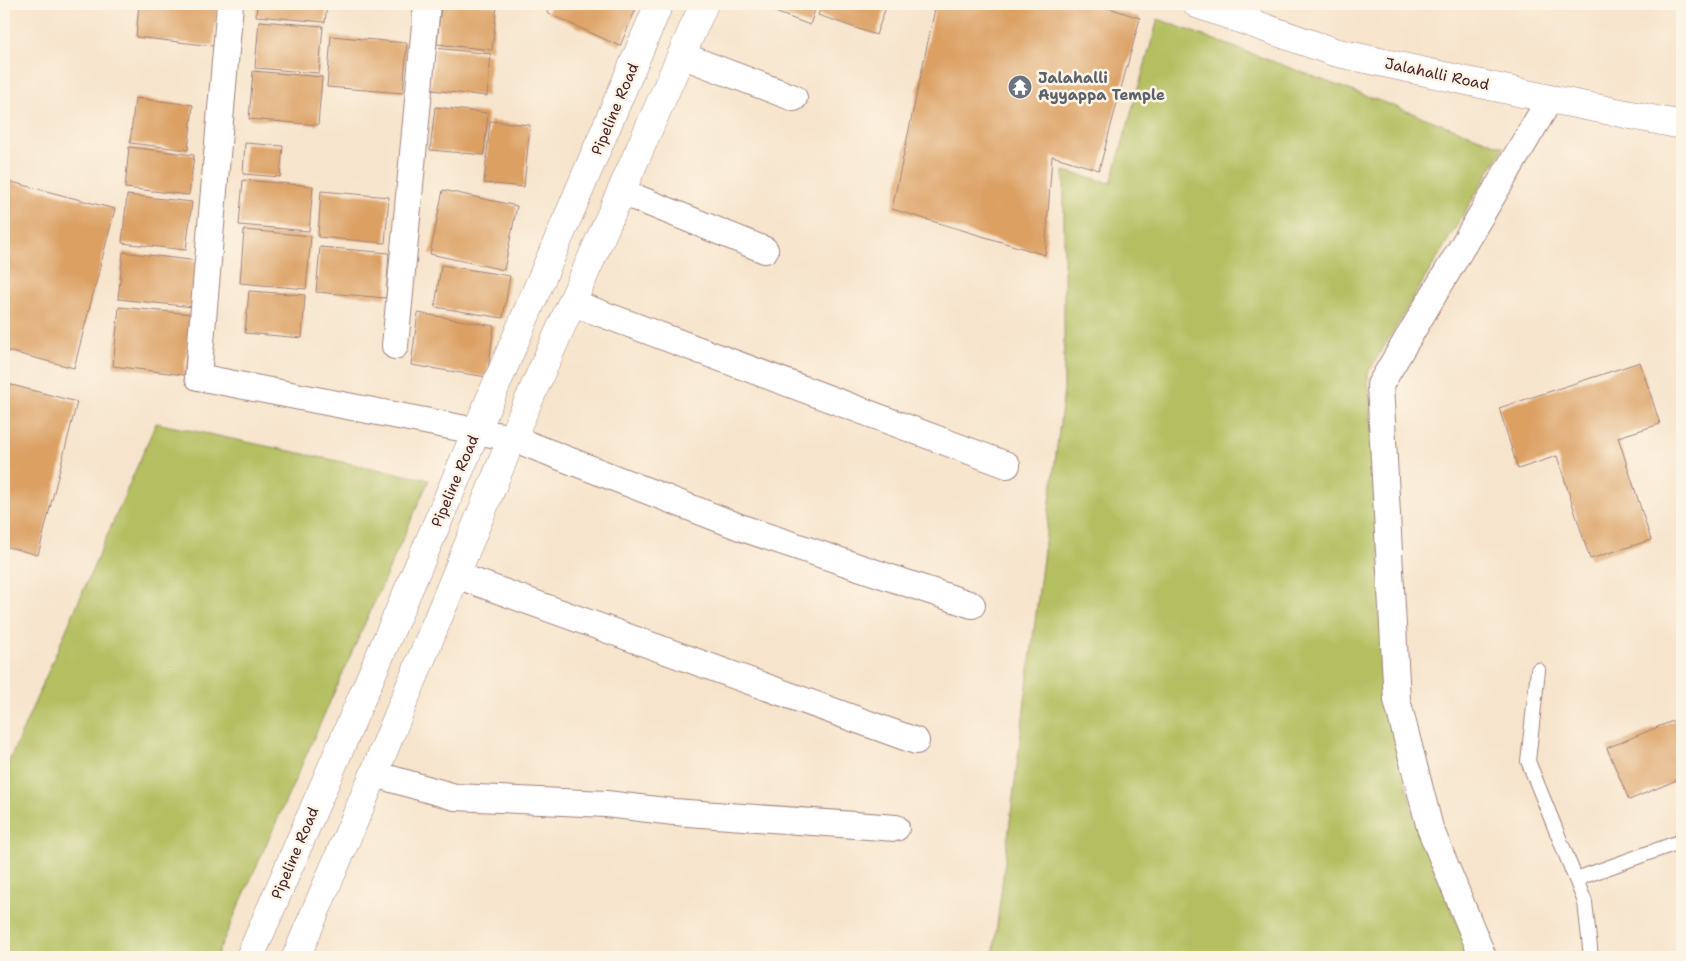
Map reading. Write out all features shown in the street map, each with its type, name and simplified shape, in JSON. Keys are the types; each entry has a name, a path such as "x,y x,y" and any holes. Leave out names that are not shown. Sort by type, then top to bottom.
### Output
{"main road":[{"name":"Pipeline Road","path":"250,957 659,4"},
{"path":"296,957 374,774 512,438 704,4"},
{"name":"Jalahalli Road","path":"1197,4 1334,52 1550,99 1682,125"}],"street":[{"path":"230,4 198,377 512,438 745,529 972,605"},
{"path":"395,346 427,4"},
{"path":"681,55 794,98"},
{"path":"1483,957 1430,828 1397,700 1380,386 1550,99"},
{"path":"622,192 765,250"},
{"path":"573,303 1007,465"},
{"path":"456,575 916,741"},
{"path":"374,774 455,797 606,804 674,812 896,828"}],"lane":[{"path":"1538,670 1528,761 1585,902 1591,957"},
{"path":"1576,879 1682,841"}],"green space":[{"path":"1158,19 1504,147 1368,373 1388,705 1413,814 1471,957 993,957 1064,390 1064,171 1111,183"},
{"path":"156,423 429,480 216,957 4,957 4,773"}],"building":[{"path":"139,4 218,4 213,46 136,37"},
{"path":"257,4 327,4 325,22 256,16"},
{"path":"441,4 497,6 492,50 437,44"},
{"path":"552,4 638,4 620,46 547,13"},
{"path":"769,4 817,4 810,25 767,9"},
{"path":"822,4 887,4 876,35 818,15"},
{"name":"Jalahalli Ayyappa Temple","path":"936,4 1096,4 1140,18 1099,170 1052,156 1045,255 892,209"},
{"path":"259,21 323,26 319,73 255,68"},
{"path":"331,36 407,43 403,93 327,87"},
{"path":"435,48 491,54 487,96 431,90"},
{"path":"253,71 322,77 318,125 249,119"},
{"path":"135,98 193,105 188,150 130,143"},
{"path":"435,107 488,113 484,155 430,150"},
{"path":"490,121 530,125 524,187 484,183"},
{"path":"245,143 283,146 280,177 243,174"},
{"path":"129,147 194,155 189,195 125,188"},
{"path":"4,180 115,209 74,368 4,350"},
{"path":"243,180 313,186 309,231 239,225"},
{"path":"443,190 517,206 504,270 430,254"},
{"path":"321,191 389,197 385,243 318,237"},
{"path":"127,195 192,202 186,250 122,243"},
{"path":"244,230 311,236 306,289 240,283"},
{"path":"320,247 389,253 386,298 316,292"},
{"path":"123,252 198,261 193,307 118,299"},
{"path":"441,265 510,276 503,318 435,307"},
{"path":"249,291 305,295 302,338 245,333"},
{"path":"119,307 191,314 184,375 113,366"},
{"path":"418,313 494,326 487,377 411,365"},
{"path":"1640,362 1660,424 1618,437 1651,540 1590,559 1557,456 1518,469 1499,408"},
{"path":"4,383 77,402 38,555 4,546"},
{"path":"1682,717 1682,778 1629,800 1607,748"}],"place":[{"name":"Jalahalli Ayyappa Temple","path":"1020,87"}]}
